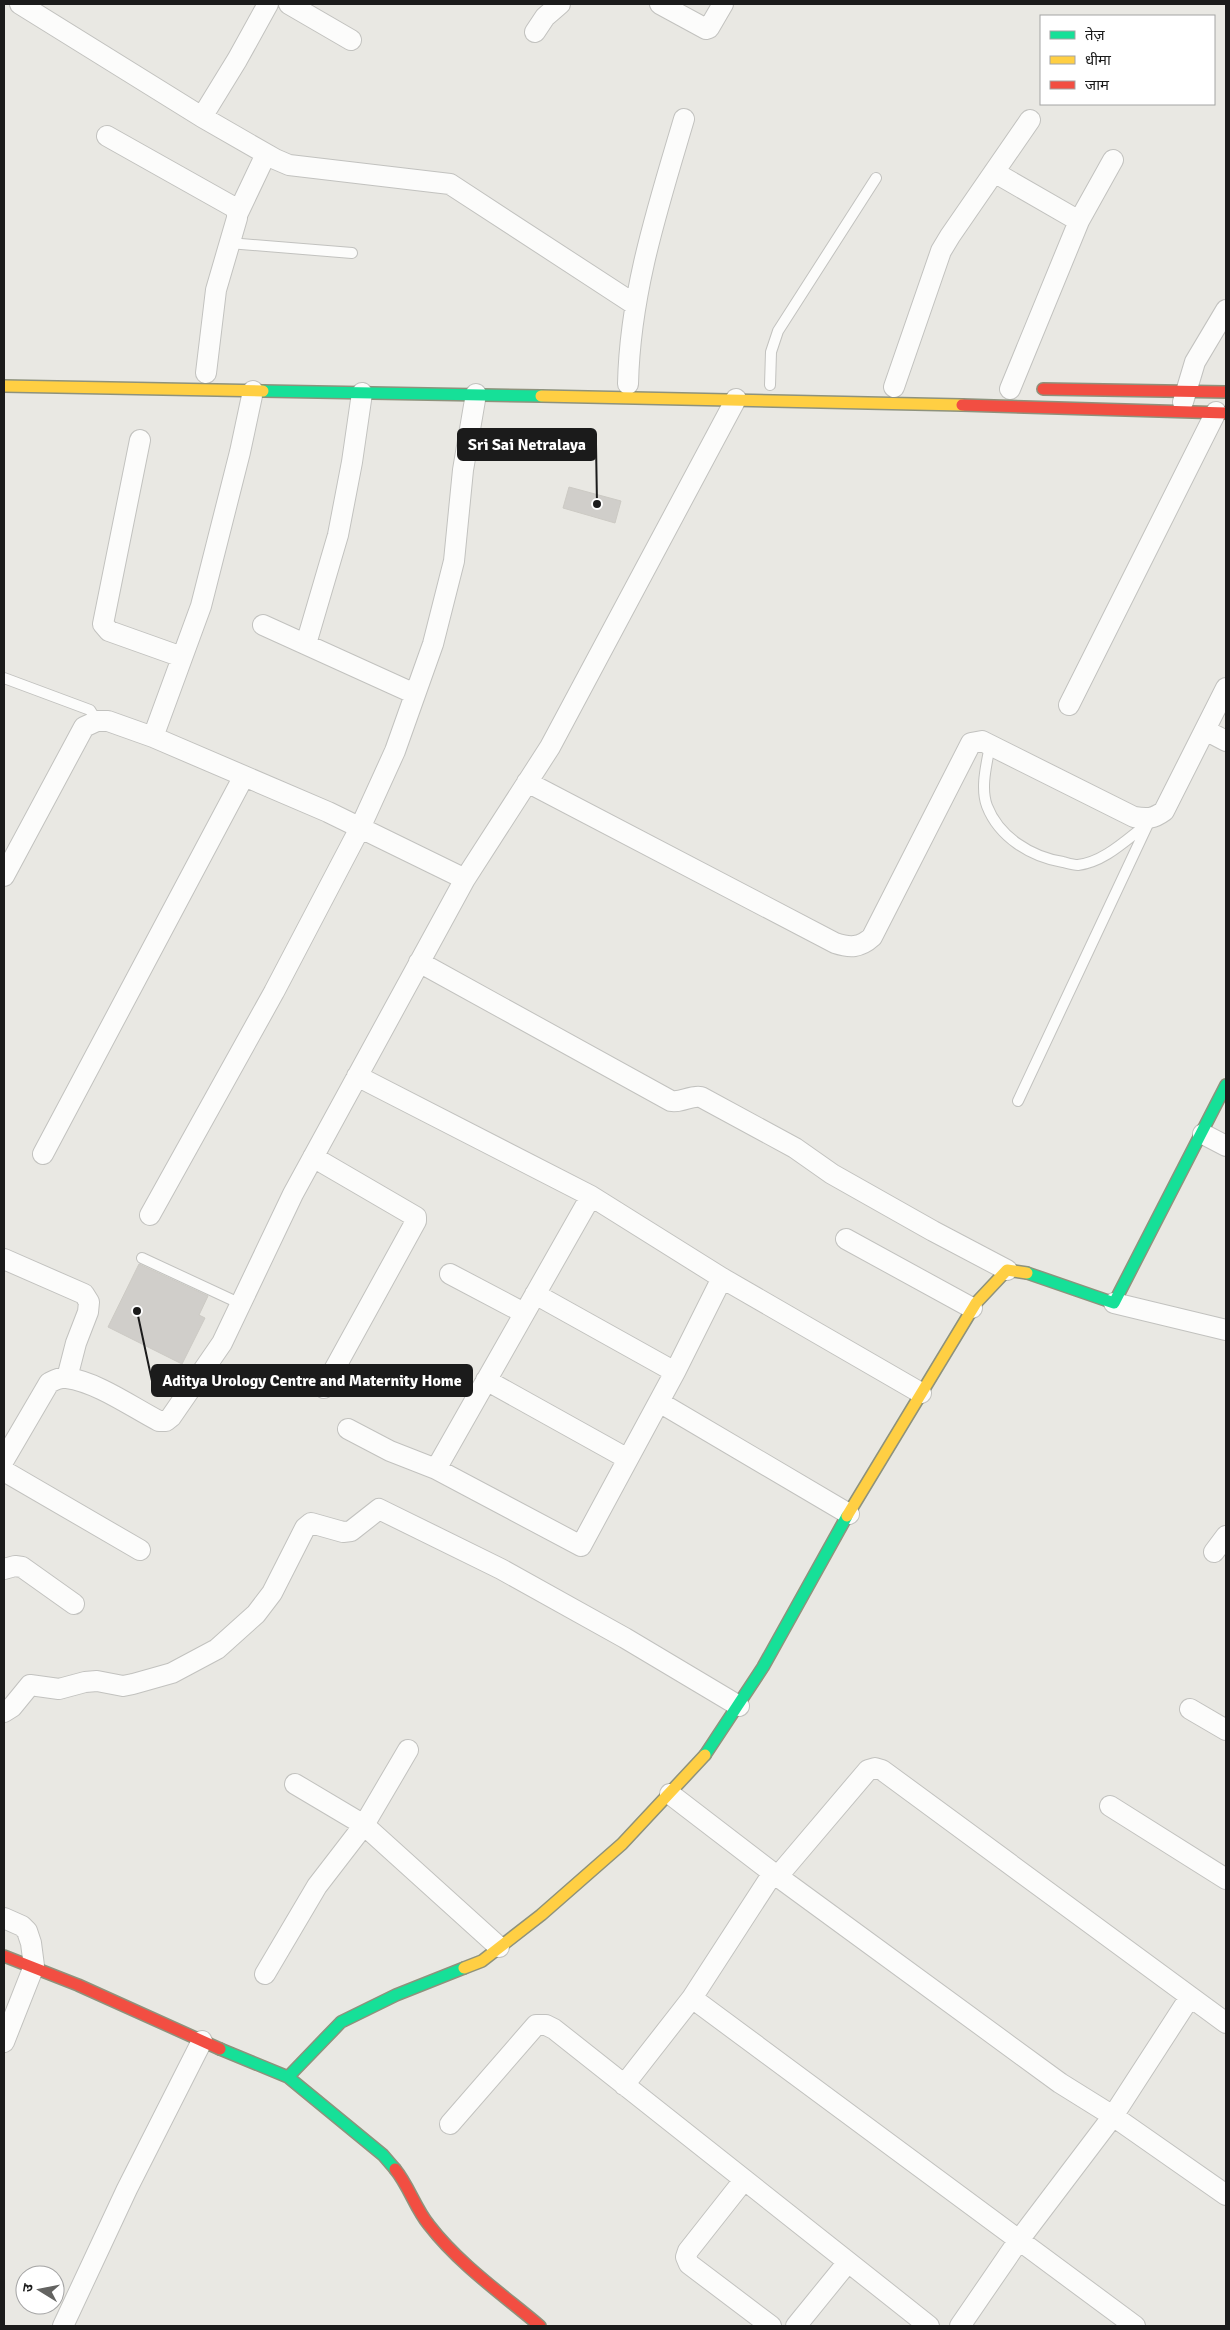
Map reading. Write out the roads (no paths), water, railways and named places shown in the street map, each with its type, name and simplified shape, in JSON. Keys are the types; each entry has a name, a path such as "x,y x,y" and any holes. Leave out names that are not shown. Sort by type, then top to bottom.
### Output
{"street":[{"path":"20,4 202,117 266,154 289,164 450,184 634,304"},
{"path":"202,117 268,4"},
{"path":"289,4 351,40"},
{"path":"535,32 545,17 560,4"},
{"path":"660,4 706,29 709,28 723,4"},
{"path":"628,384 628,352 634,304 646,247 684,119"},
{"path":"894,387 941,251 1030,120"},
{"path":"107,136 236,209 238,213"},
{"path":"206,373 212,311 229,243 238,213 266,154"},
{"path":"1113,160 1079,221 1015,389 1226,392"},
{"path":"994,172 1079,221"},
{"path":"1181,411 1185,391 1195,362 1226,310"},
{"path":"4,386 736,399 1221,412 1069,705"},
{"path":"153,737 201,606 254,391"},
{"path":"306,644 338,535 352,462 362,393"},
{"path":"150,1215 274,992 360,828 395,751 433,644 454,561 464,470 476,394"},
{"path":"4,1460 10,1435 49,1383 57,1378 67,1378 94,1387 158,1421 166,1421 171,1417 222,1343 293,1194 419,962 465,879 550,747 736,399"},
{"path":"140,440 103,624 109,631 182,657"},
{"path":"263,625 415,694"},
{"path":"527,782 835,943 848,947 863,946 872,937 971,743 982,741 1134,816 1151,821 1164,811 1226,688"},
{"path":"4,876 84,727 96,721 108,721 153,737 244,776 360,828 465,879"},
{"path":"1205,730 1226,741"},
{"path":"43,1154 244,776"},
{"path":"419,962 671,1101 681,1102 695,1096 701,1097 795,1148 832,1174 1007,1270 1031,1274 1114,1303 1226,1330"},
{"path":"357,1076 591,1196 722,1278 921,1393"},
{"path":"1114,1303 1203,1134 1226,1086"},
{"path":"1203,1134 1226,1146"},
{"path":"313,1157 416,1217 416,1221 324,1388"},
{"path":"436,1469 591,1196"},
{"path":"846,1239 972,1308"},
{"path":"4,1260 84,1294 89,1302 88,1312 76,1344 67,1378"},
{"path":"288,2076 341,2022 396,1994 482,1960 541,1915 622,1844 711,1749 763,1667 849,1514 972,1308 1007,1270"},
{"path":"450,1274 524,1313"},
{"path":"348,1429 390,1451 436,1469 581,1546 676,1372 722,1278"},
{"path":"535,1294 676,1372"},
{"path":"486,1380 628,1459"},
{"path":"659,1402 849,1514"},
{"path":"4,1470 140,1550"},
{"path":"4,1712 12,1707 30,1685 59,1689 97,1681 123,1686 172,1673 217,1649 256,1614 272,1593 305,1528 310,1523 343,1532 352,1531 379,1509 509,1574 625,1638 739,1706"},
{"path":"1214,1552 1226,1536"},
{"path":"4,1569 15,1566 22,1567 74,1604"},
{"path":"1190,1709 1226,1730"},
{"path":"265,1974 317,1886 364,1825 408,1750"},
{"path":"624,2085 692,1998 775,1875 868,1770 875,1768 882,1770 1226,2023"},
{"path":"295,1784 364,1825 499,1947"},
{"path":"670,1794 775,1875 1060,2083 1113,2116 1226,2195"},
{"path":"1110,1806 1226,1879"},
{"path":"4,1918 22,1926 27,1931 32,1943 34,1966 4,2042"},
{"path":"4,1956 34,1966 202,2041 288,2076 383,2155 405,2181 427,2223 447,2247 540,2326"},
{"path":"960,2326 1019,2240 1113,2116 1190,1997"},
{"path":"692,1998 1135,2326"},
{"path":"450,2124 536,2025 546,2025 554,2029 929,2326"},
{"path":"63,2326 126,2189 202,2041"},
{"path":"744,2180 688,2250 686,2257 689,2264 772,2326"},
{"path":"796,2326 848,2262"}],"lane":[{"path":"770,386 772,352 778,331 876,178"},
{"path":"229,243 352,253"},
{"path":"4,678 90,710 96,721"},
{"path":"990,745 984,776 986,804 998,827 1023,848 1047,860 1077,865 1104,856 1151,821"},
{"path":"1018,1101 1151,821"},
{"path":"142,1258 241,1304"}],"place":[{"name":"Sri Sai Netralaya","path":"597,504"},
{"name":"Aditya Urology Centre and Maternity Home","path":"137,1311"}]}
